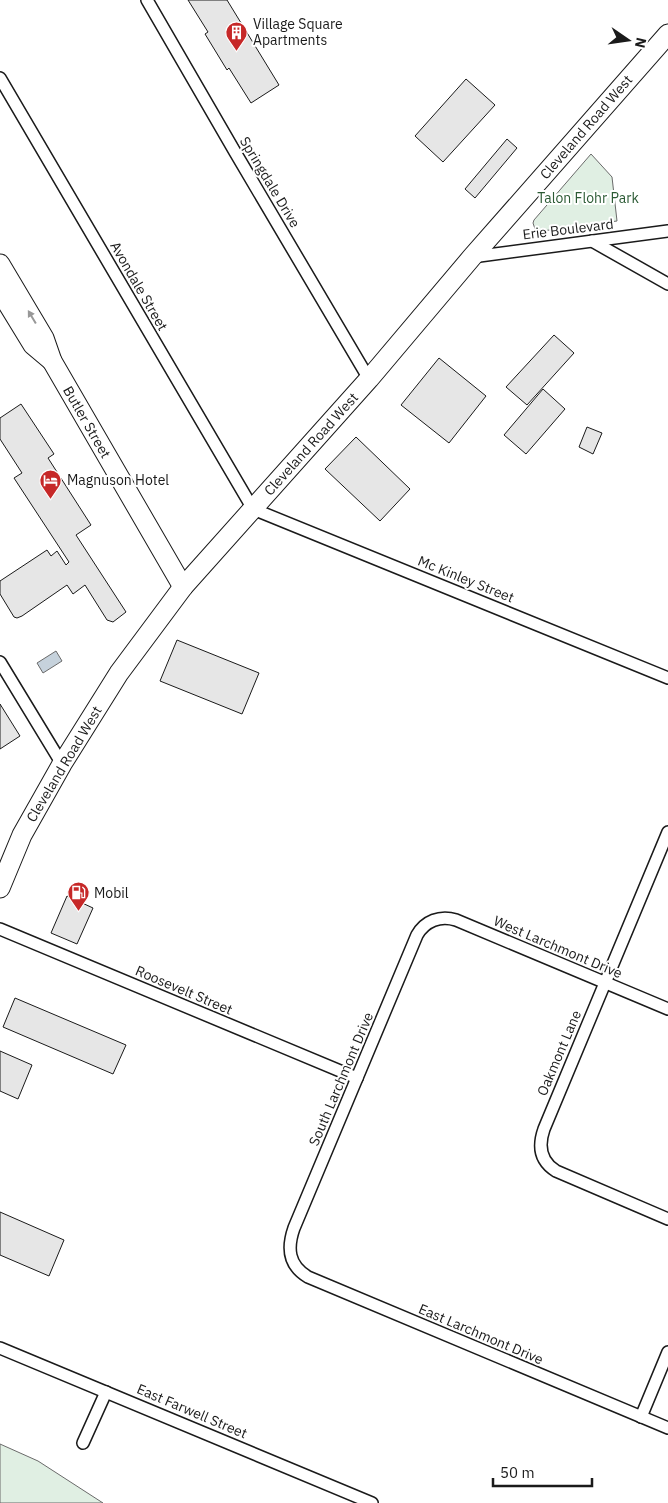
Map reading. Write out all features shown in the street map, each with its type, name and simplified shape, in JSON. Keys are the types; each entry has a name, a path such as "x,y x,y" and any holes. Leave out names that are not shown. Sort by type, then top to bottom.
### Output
{"main road":[{"name":"Cleveland Road West","path":"0,888 22,835 62,764 119,673 183,588 369,379 472,257 668,34"},
{"name":"Butler Street","path":"0,264 44,338 52,361 183,588"},
{"name":"Butler Street","path":"0,291 33,345 52,361"}],"street":[{"name":"Springdale Drive","path":"147,0 369,379"},
{"name":"Avondale Street","path":"0,78 252,509"},
{"name":"Erie Boulevard","path":"472,257 668,231"},
{"path":"592,241 668,284"},
{"name":"Mc Kinley Street","path":"252,509 668,678"},
{"path":"0,662 62,764"},
{"name":"Oakmont Lane","path":"668,832 544,1129 541,1141 542,1154 548,1165 563,1175 668,1218"},
{"name":"West Larchmont Drive","path":"435,919 456,920 668,1009"},
{"name":"South Larchmont Drive","path":"290,1258 289,1246 291,1235 417,936 425,925 435,919"},
{"name":"Roosevelt Street","path":"0,929 357,1078"},
{"name":"East Larchmont Drive","path":"290,1258 297,1269 308,1277 668,1428"},
{"name":"East Farwell Street","path":"0,1348 372,1503"},
{"path":"641,1417 668,1352"},
{"path":"82,1444 106,1392"}],"green space":[{"name":"Talon Flohr Park","path":"591,154 612,177 617,221 542,231 535,229 534,220"},
{"path":"0,1444 38,1461 103,1503 0,1503"}],"shaded area":[{"path":"56,651 62,661 43,673 37,663"}],"building":[{"name":"Village Square Apartments","path":"188,0 227,0 279,85 251,103 229,68 227,70 205,34 208,32"},
{"path":"466,79 495,105 443,162 415,136"},
{"path":"507,139 517,148 475,198 465,189"},
{"path":"554,335 574,353 527,405 506,387"},
{"path":"439,358 486,396 449,443 401,405"},
{"path":"543,389 565,409 526,454 504,435"},
{"name":"Magnuson Hotel","path":"21,404 54,454 48,458 91,525 76,535 126,612 113,622 107,620 85,585 73,594 67,585 17,618 14,617 0,594 0,581 47,550 51,556 57,551 66,565 69,562 14,478 22,473 0,439 0,418"},
{"path":"587,427 602,433 593,454 579,447"},
{"path":"356,437 410,489 380,521 325,469"},
{"path":"177,640 259,673 242,714 160,681"},
{"path":"0,704 20,736 0,749"},
{"path":"67,896 93,908 77,944 51,933"},
{"path":"15,998 126,1045 113,1074 3,1027"},
{"path":"0,1051 32,1065 18,1099 0,1091"},
{"path":"0,1212 64,1240 49,1276 0,1255"}],"place":[{"name":"Village Square Apartments","path":"237,51"},
{"name":"Magnuson Hotel","path":"51,499"},
{"name":"Mobil","path":"78,912"}]}
